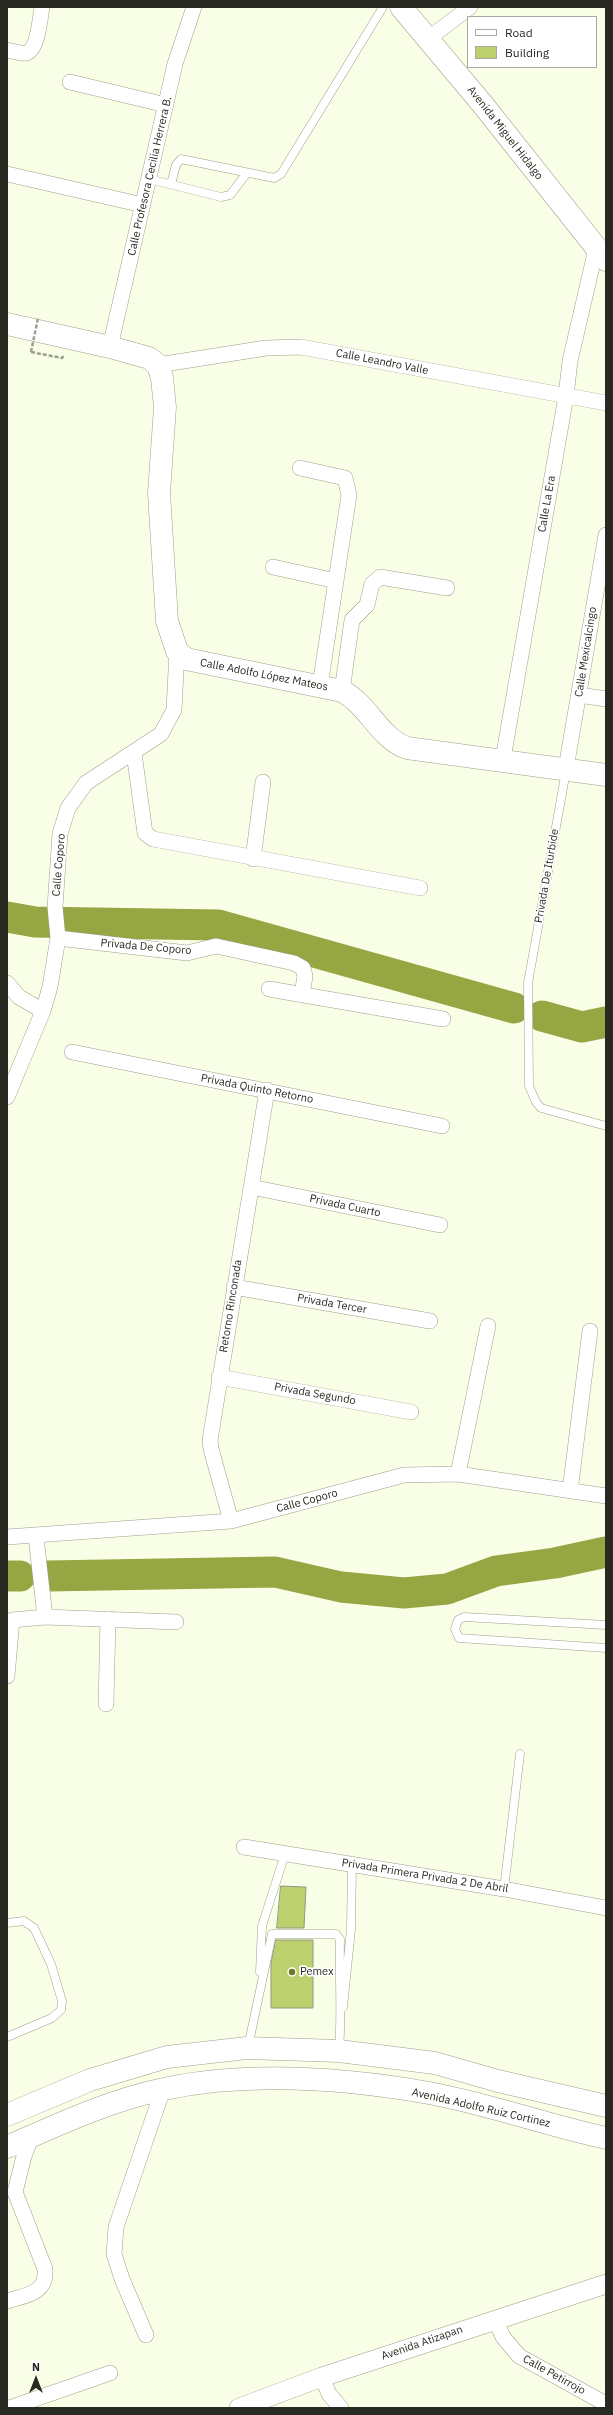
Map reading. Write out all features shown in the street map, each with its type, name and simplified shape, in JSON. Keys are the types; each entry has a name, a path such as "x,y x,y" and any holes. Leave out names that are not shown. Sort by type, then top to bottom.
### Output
{"main road":[{"name":"Avenida Miguel Hidalgo","path":"401,7 601,255"},
{"path":"7,324 110,346 148,358 158,365 162,378 164,407 160,493 167,621 177,651"},
{"name":"Calle Adolfo López Mateos","path":"177,651 186,659 200,663 342,691 354,697 364,706 395,744 407,748 503,759 606,775"},
{"path":"7,2115 90,2080 168,2057 248,2048 339,2051 435,2063 601,2100"},
{"name":"Avenida Adolfo Ruiz Cortinez","path":"7,2147 100,2108 164,2089 249,2078 337,2082 429,2093 606,2138"}],"street":[{"path":"7,50 25,53 32,50 35,44 42,7"},
{"name":"Calle Profesora Cecilia Herrera B.","path":"110,346 176,64 194,7"},
{"path":"428,39 470,7"},
{"path":"70,82 166,105"},
{"path":"7,174 143,205"},
{"name":"Calle La Era","path":"503,759 566,396 570,361 601,255"},
{"name":"Calle Leandro Valle","path":"158,365 266,348 301,346 606,403"},
{"path":"300,468 345,478 349,495 320,686"},
{"name":"Calle Mexicalcingo","path":"566,768 606,535"},
{"path":"273,567 336,581"},
{"path":"342,691 352,620 367,605 372,584 376,579 380,577 447,588"},
{"name":"Calle Coporo","path":"7,1097 43,1011 50,987 58,938 55,907 60,834 68,808 86,783 134,754 161,734 174,710 177,651"},
{"path":"579,695 606,699"},
{"path":"134,754 144,833 152,839 253,859 420,888"},
{"path":"253,859 263,782"},
{"name":"Privada De Coporo","path":"58,938 187,953 216,946 294,963 303,968 305,976 302,995"},
{"path":"7,983 19,997 43,1011"},
{"path":"269,989 443,1019"},
{"name":"Privada Quinto Retorno","path":"72,1052 442,1126"},
{"name":"Retorno Rinconada","path":"231,1521 211,1450 220,1377 234,1287 267,1090"},
{"name":"Privada Cuarto","path":"251,1187 440,1226"},
{"name":"Privada Tercer","path":"234,1287 430,1321"},
{"path":"458,1474 488,1326"},
{"path":"570,1491 590,1331"},
{"name":"Privada Segundo","path":"220,1377 411,1412"},
{"name":"Calle Coporo","path":"7,1537 36,1537 231,1521 404,1475 458,1474 606,1496"},
{"path":"36,1537 45,1617"},
{"path":"7,1676 12,1620 45,1617 176,1622"},
{"path":"106,1704 108,1620"},
{"name":"Privada Primera Privada 2 De Abril","path":"244,1847 504,1889 606,1908"},
{"path":"146,2335 122,2279 114,2254 116,2227 164,2089"},
{"path":"7,2300 34,2292 42,2287 46,2279 45,2269 11,2194 32,2136"},
{"name":"Avenida Atizapan","path":"239,2408 322,2377 495,2319 606,2284"},
{"name":"Calle Petirrojo","path":"495,2319 502,2337 519,2356 606,2404"},
{"path":"9,2408 110,2373"},
{"path":"322,2377 333,2401 341,2408"}],"lane":[{"path":"171,184 176,165 181,158 274,178 281,174 383,7"},
{"path":"149,179 220,197 230,195 237,188 247,173"},
{"name":"Privada De Iturbide","path":"566,768 528,983 529,1086 536,1102 541,1108 606,1126"},
{"path":"606,1625 464,1617 458,1620 455,1629 459,1638 606,1648"},
{"path":"504,1889 520,1754"},
{"path":"260,1988 262,1926 285,1854"},
{"path":"339,2051 350,1953 352,1864"},
{"path":"7,1923 24,1921 34,1928 51,1964 62,2001 61,2010 52,2018 7,2037"},
{"path":"248,2048 272,1933 336,1934 340,1939 338,1992 342,2017"}],"path":[{"path":"38,318 31,352 62,358"}],"building":[{"path":"281,1886 306,1887 304,1928 277,1928"},
{"name":"Pemex","path":"276,1940 313,1940 313,2008 271,2008 271,1964"}],"waterway":[{"path":"7,917 35,922 218,925 514,1008"},
{"path":"542,1016 582,1027 606,1022"},
{"path":"48,1576 275,1572 341,1587 404,1593 447,1589 496,1571 555,1563 606,1552"},
{"path":"7,1576 20,1576"}],"place":[{"name":"Pemex","path":"292,1972"}]}
